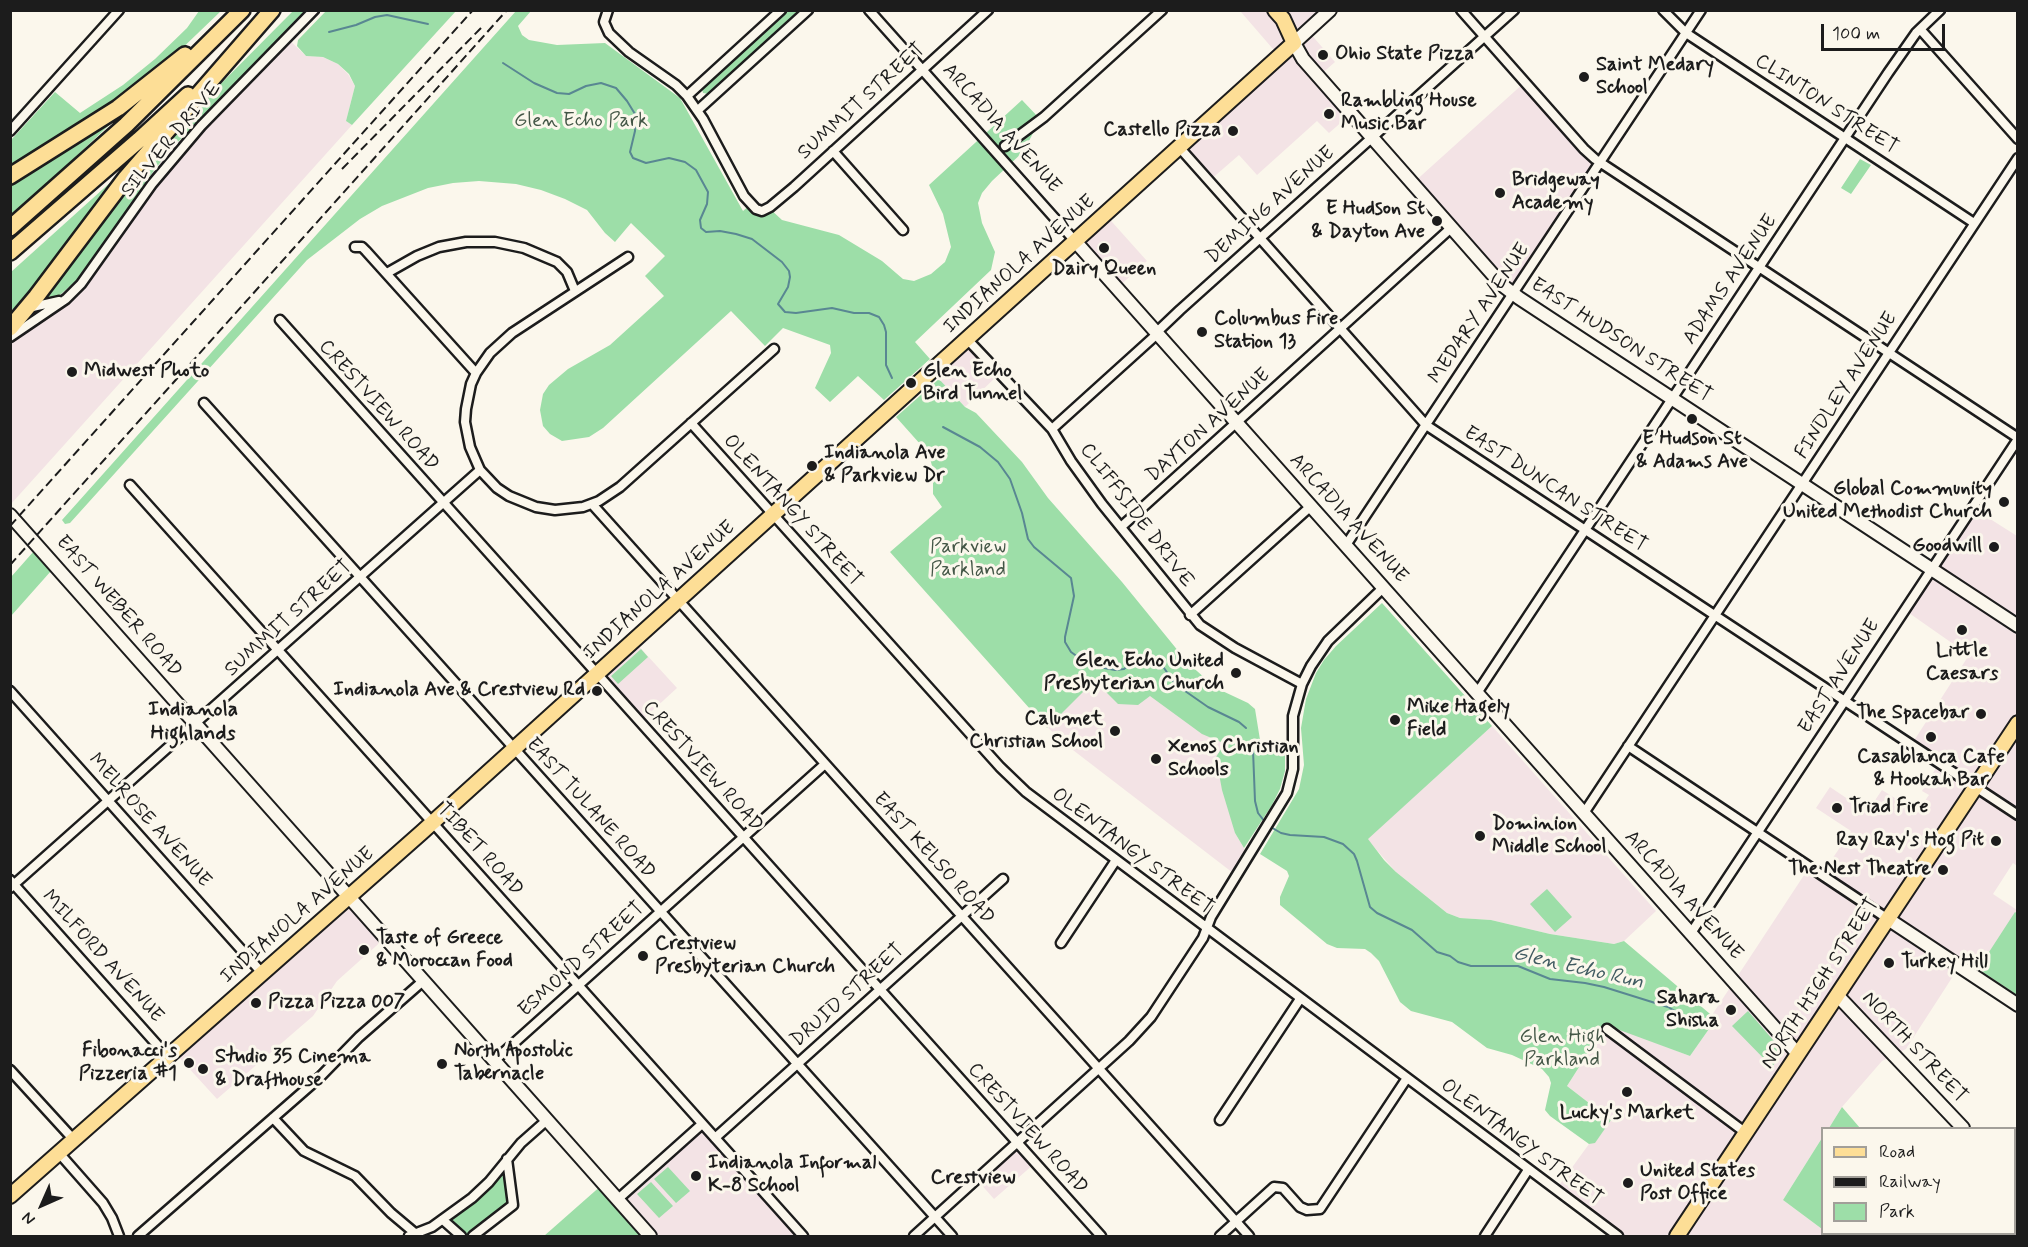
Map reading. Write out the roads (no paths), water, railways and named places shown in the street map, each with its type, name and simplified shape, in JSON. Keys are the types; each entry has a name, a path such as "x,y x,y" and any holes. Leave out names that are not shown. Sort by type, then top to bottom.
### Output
{"highway":[{"path":"10,176 118,108 240,10"},
{"path":"10,228 64,183 126,125 240,10"},
{"path":"10,328 27,309 125,179 272,10"},
{"path":"10,252 139,140 234,52"}],"main road":[{"name":"EAST HUDSON STREET","path":"1275,10 1294,43"},
{"name":"INDIANOLA AVENUE","path":"10,1196 433,823 1294,43"},
{"name":"NORTH HIGH STREET","path":"1677,1236 2018,723"}],"street":[{"path":"10,131 119,10"},
{"name":"SILVER DRIVE","path":"10,337 66,299 93,269 152,184 203,125 314,10"},
{"path":"687,96 781,10"},
{"path":"606,13 606,28 613,38 676,85 698,110 808,10"},
{"name":"ARCADIA AVENUE","path":"869,10 1798,1054"},
{"name":"SUMMIT STREET","path":"698,110 737,185 756,209 762,211 770,207 833,151 988,10"},
{"path":"1005,146 1044,117 1162,10"},
{"name":"INDIANOLA AVENUE","path":"1294,43 1330,10"},
{"path":"1461,10 1584,149 1600,163 2018,438"},
{"name":"DEMING AVENUE","path":"1052,429 1514,10"},
{"name":"CLINTON STREET","path":"1663,10 1686,33 1974,223"},
{"name":"MEDARY AVENUE","path":"1346,546 1701,10"},
{"name":"ADAMS AVENUE","path":"1477,693 1845,138 1918,31 1940,10"},
{"path":"1918,31 2018,139"},
{"name":"EAST HUDSON STREET","path":"1294,43 1303,60 1493,275 1513,294 2018,626"},
{"name":"EAST DUNCAN STREET","path":"1179,147 1426,425 2018,815"},
{"path":"833,151 903,230"},
{"name":"FINDLEY AVENUE","path":"1584,813 2018,158"},
{"name":"DAYTON AVENUE","path":"1121,527 1451,228"},
{"path":"387,273 417,255 439,248 466,242 495,242 524,248 557,262 567,272 575,291"},
{"path":"355,247 364,249 476,373"},
{"path":"628,257 504,340 485,359 476,373 468,397 465,422 470,447 480,470 497,488 523,503 555,510 574,509 592,504 620,487 774,349"},
{"path":"10,316 66,299"},
{"name":"CRESTVIEW ROAD","path":"280,320 1101,1236"},
{"name":"CLIFFSIDE DRIVE","path":"967,339 1052,429 1077,470 1190,615 1211,633 1302,684"},
{"name":"EAST TULANE ROAD","path":"204,404 952,1236"},
{"name":"OLENTANGY STREET","path":"691,423 1012,780 1300,999 1618,1236"},
{"name":"EAST AVENUE","path":"1691,933 2018,438"},
{"name":"SUMMIT STREET","path":"12,884 109,801 480,470"},
{"name":"TIBET ROAD","path":"130,485 803,1236"},
{"name":"EAST KELSO ROAD","path":"592,504 1249,1236"},
{"path":"1190,615 1311,506"},
{"name":"EAST WEBER ROAD","path":"10,515 650,1236"},
{"path":"914,1236 1137,1034 1151,1017 1203,938 1211,917 1278,811 1291,780 1293,716 1302,684 1311,666 1328,641 1383,588"},
{"name":"MELROSE AVENUE","path":"10,691 263,974"},
{"path":"1628,746 2018,1005"},
{"name":"ESMOND STREET","path":"494,1060 825,764"},
{"path":"1061,943 1116,860"},
{"name":"DRUID STREET","path":"715,1138 1003,879"},
{"name":"MILFORD AVENUE","path":"12,884 168,1057"},
{"path":"138,1236 320,1077 359,1037 423,981"},
{"name":"NORTH STREET","path":"1838,994 1962,1127"},
{"path":"1220,1120 1300,999"},
{"path":"1607,1029 1746,1133"},
{"path":"10,1070 74,1140"},
{"path":"1220,1236 1274,1187 1283,1188 1300,1207 1307,1210 1320,1209 1407,1078"},
{"path":"273,1118 304,1151 355,1176 412,1235 443,1220 482,1190 521,1143 547,1120"},
{"path":"617,1200 702,1124"},
{"path":"59,1153 103,1203 119,1236"},
{"path":"473,1236 513,1205 507,1160"},
{"path":"1485,1236 1528,1170"},
{"path":"443,1220 461,1236"}],"waterway":[{"name":"Glen Echo Run","path":"329,32 387,15 428,24"},
{"name":"Glen Echo Run","path":"503,63 534,83 557,93 569,94 586,86 601,83 616,88 635,114 635,131 630,152 633,158 646,163 669,158 685,162 696,170 708,192 707,204 700,220 701,228 706,232 720,231 752,239 782,262 789,271 790,277 788,287 778,304 785,312 796,313 832,308 854,313 869,313 879,317 886,332 886,365 892,378"},
{"name":"Glen Echo Run","path":"943,427 980,447 998,462 1010,479 1028,539 1034,547 1071,578 1074,596 1065,637 1065,642 1071,652 1094,666 1115,670 1124,669 1141,655 1147,655 1164,668 1175,684 1208,707 1239,722 1246,728"},
{"name":"Glen Echo Run","path":"1253,750 1255,801 1258,813 1265,822"},
{"name":"Glen Echo Run","path":"1269,826 1281,833 1324,837 1343,844 1354,854 1370,907 1377,913 1412,930 1437,952 1450,956 1458,962 1471,966 1518,966 1550,979 1604,987 1668,1007 1694,1022"}],"railway":[{"path":"10,526 473,10"},
{"path":"10,565 507,10"},
{"path":"342,169 481,28"}],"place":[{"name":"Ohio State Pizza","path":"1323,55"},
{"name":"Saint Medary School","path":"1584,77"},
{"name":"Rambling House Music Bar","path":"1329,114"},
{"name":"Castello Pizza","path":"1233,131"},
{"name":"Bridgeway Academy","path":"1500,193"},
{"name":"E Hudson St & Dayton Ave","path":"1437,221"},
{"name":"Dairy Queen","path":"1104,248"},
{"name":"Columbus Fire Station 13","path":"1202,332"},
{"name":"Midwest Photo","path":"72,372"},
{"name":"Glen Echo Bird Tunnel","path":"911,383"},
{"name":"E Hudson St & Adams Ave","path":"1692,419"},
{"name":"Indianola Ave & Parkview Dr","path":"812,466"},
{"name":"Global Community United Methodist Church","path":"2004,502"},
{"name":"Goodwill","path":"1994,547"},
{"name":"Little Caesars","path":"1962,630"},
{"name":"Glen Echo United Presbyterian Church","path":"1236,673"},
{"name":"Indianola Ave & Crestview Rd","path":"597,691"},
{"name":"The Spacebar","path":"1981,714"},
{"name":"Mike Hagely Field","path":"1395,720"},
{"name":"Calumet Christian School","path":"1115,731"},
{"name":"Casablanca Cafe & Hookah Bar","path":"1931,737"},
{"name":"Xenos Christian Schools","path":"1156,759"},
{"name":"Triad Fire","path":"1837,808"},
{"name":"Dominion Middle School","path":"1480,836"},
{"name":"Ray Ray's Hog Pit","path":"1996,841"},
{"name":"The Nest Theatre","path":"1943,870"},
{"name":"Taste of Greece & Moroccan Food","path":"364,950"},
{"name":"Crestview Presbyterian Church","path":"643,956"},
{"name":"Turkey Hill","path":"1889,963"},
{"name":"Pizza Pizza 007","path":"256,1003"},
{"name":"Sahara Shisha","path":"1731,1010"},
{"name":"Fibonacci's Pizzeria #1","path":"189,1063"},
{"name":"North Apostolic Tabernacle","path":"442,1064"},
{"name":"Studio 35 Cinema & Drafthouse","path":"203,1069"},
{"name":"Lucky's Market","path":"1627,1092"},
{"name":"Indianola Informal K-8 School","path":"696,1176"},
{"name":"United States Post Office","path":"1628,1183"}],"district":[{"name":"Indianola Highlands","path":"193,723"},
{"name":"Crestview","path":"973,1179"}],"park label":[{"name":"Glen Echo Park","path":"581,122"},
{"name":"Parkview Parkland","path":"968,560"},
{"name":"Glen High Parkland","path":"1562,1050"}]}
